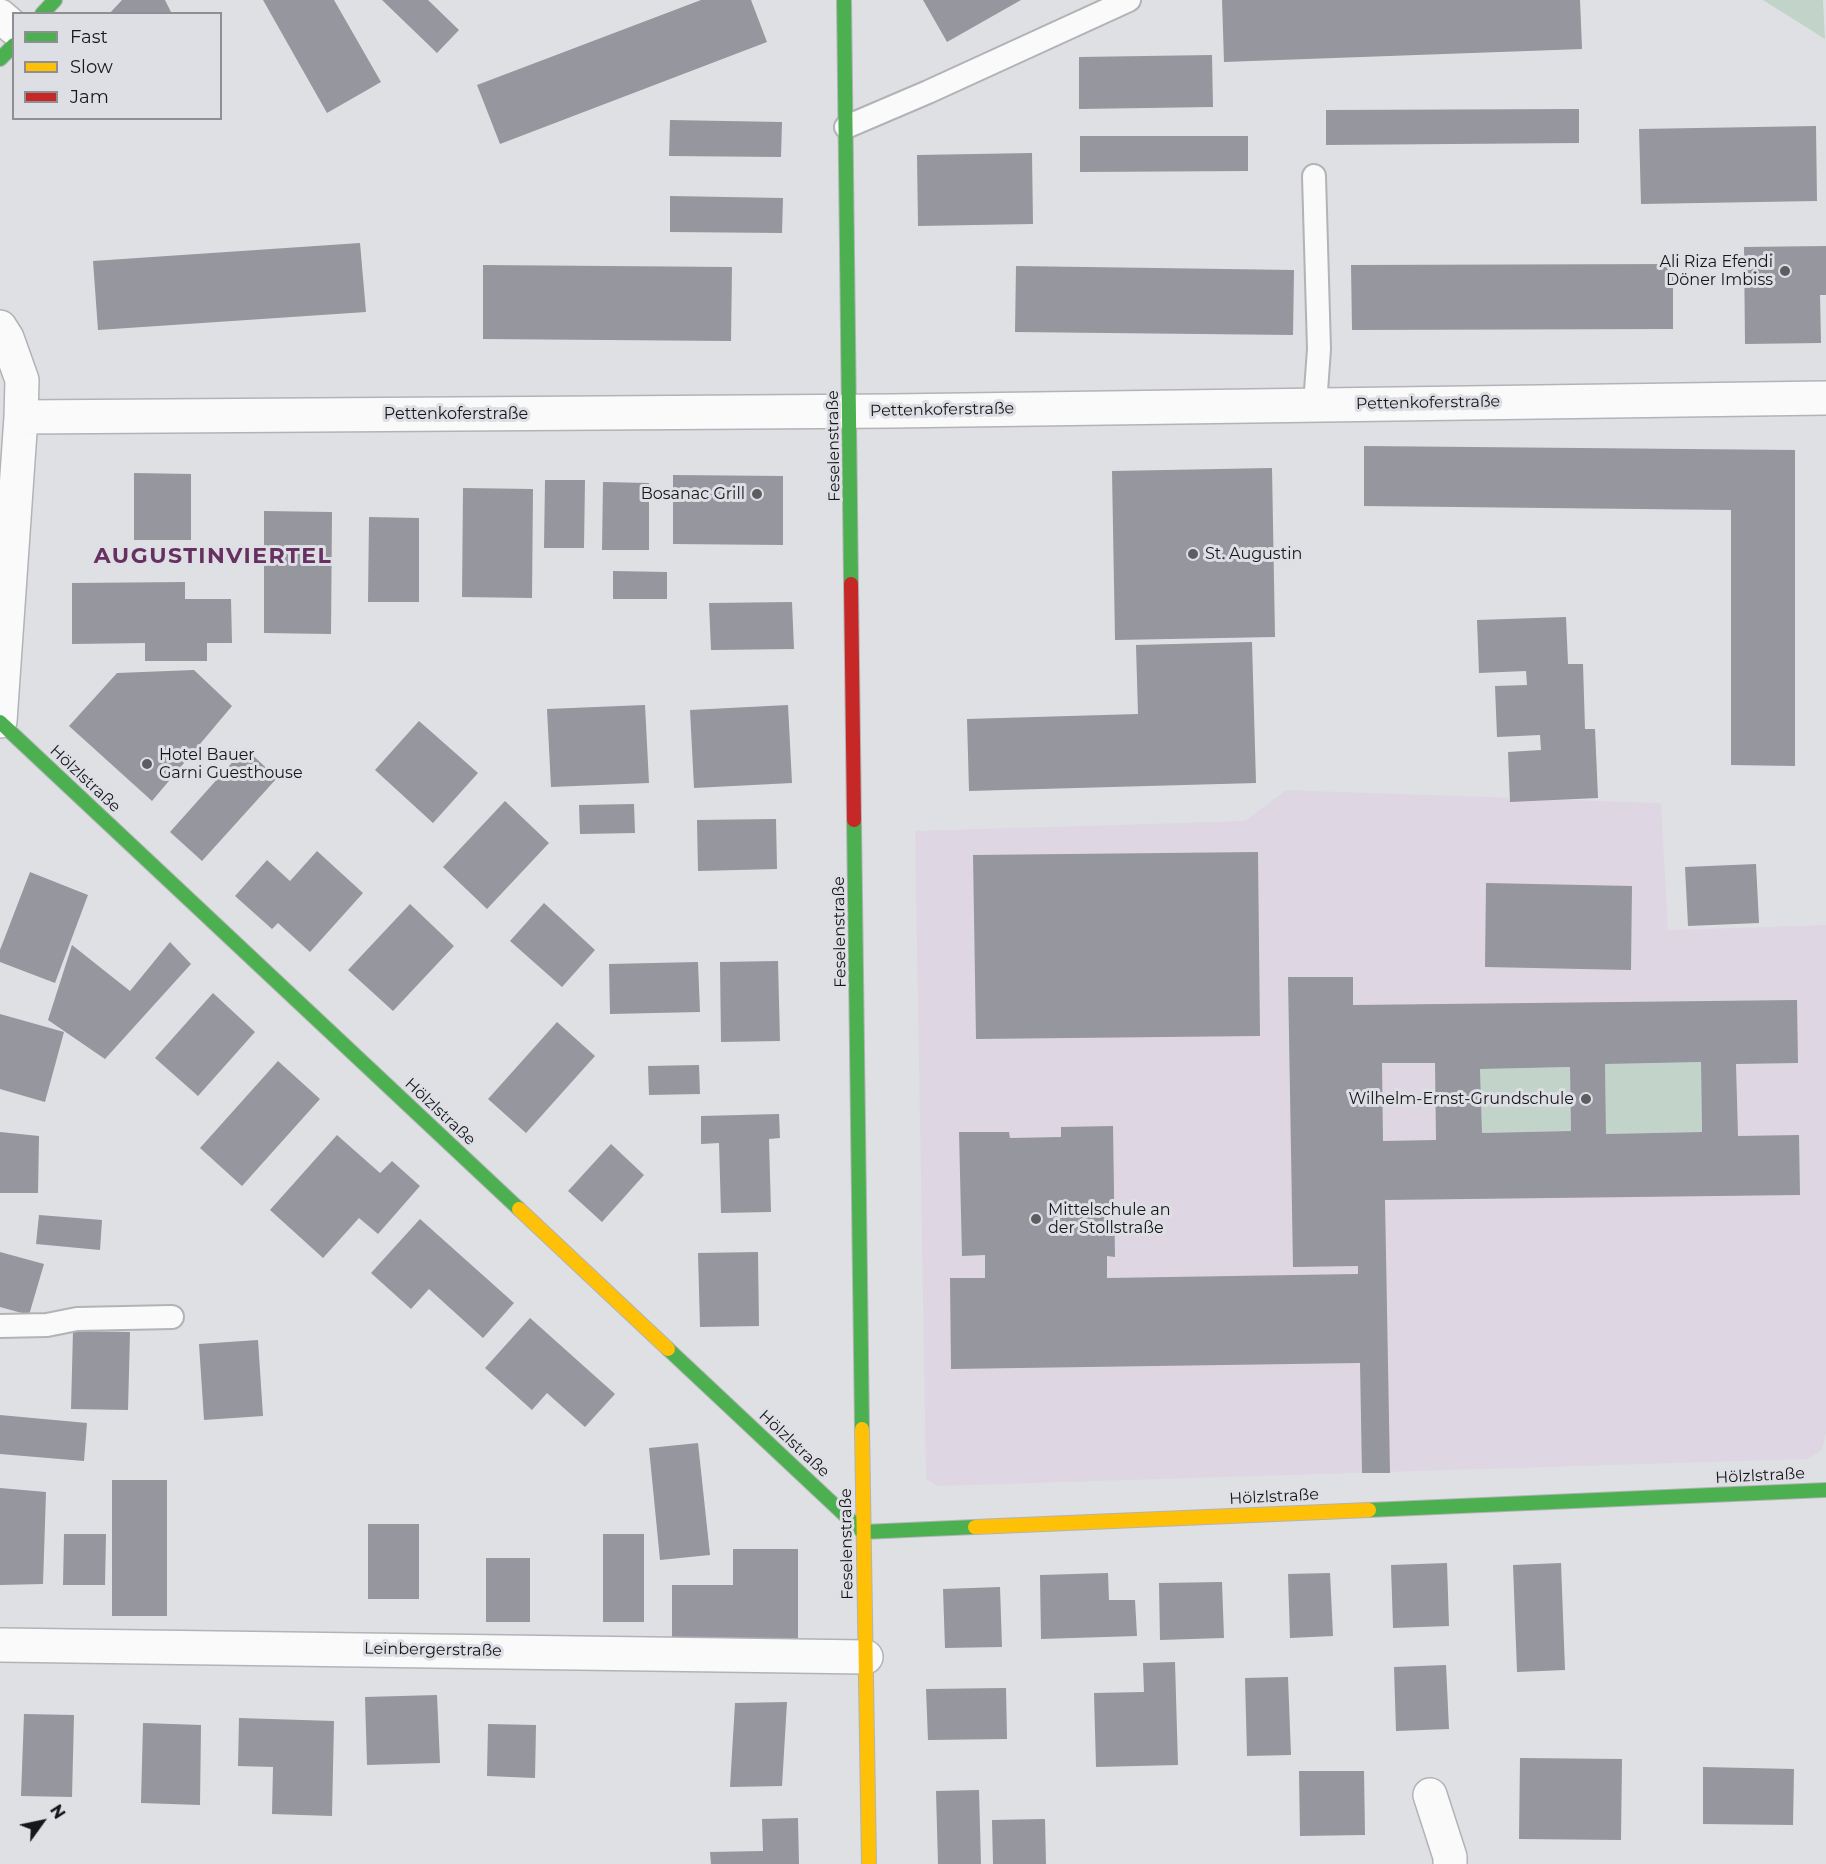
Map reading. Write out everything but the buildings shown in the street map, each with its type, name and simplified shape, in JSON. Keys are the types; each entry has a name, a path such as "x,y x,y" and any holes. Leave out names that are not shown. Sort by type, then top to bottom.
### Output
{"street":[{"path":"44,12 55,0"},
{"name":"Feselenstraße","path":"844,0 869,1864"},
{"path":"0,16 12,26"},
{"path":"0,59 12,47"},
{"path":"0,327 7,338 22,380 0,722"},
{"name":"Pettenkoferstraße","path":"21,417 850,411 1826,398"},
{"name":"Hölzlstraße","path":"0,722 863,1532 1826,1490"},
{"name":"Leinbergerstraße","path":"0,1645 866,1657"},
{"path":"1430,1795 1450,1857 1450,1864"}],"lane":[{"path":"846,127 1129,0"},
{"path":"1314,176 1319,349 1315,405"},
{"path":"0,1326 47,1325 77,1319 172,1317"}],"shaded area":[{"path":"1286,790 1661,803 1668,930 1826,925 1826,1432 1822,1450 1807,1459 938,1486 926,1479 915,831 1245,821"}],"green space":[{"path":"1763,0 1823,0 1825,39"},
{"path":"1701,1062 1702,1132 1606,1134 1605,1064"},
{"path":"1570,1067 1571,1131 1482,1133 1480,1069"}],"traffic: fast":[{"path":"44,12 55,0"},
{"path":"844,0 851,584"},
{"path":"0,59 12,47"},
{"path":"0,722 519,1209"},
{"path":"854,820 862,1429"},
{"path":"668,1349 863,1532 975,1527"},
{"path":"1369,1510 1826,1490"}],"traffic: slow":[{"path":"519,1209 668,1349"},
{"path":"862,1429 869,1864"},
{"path":"975,1527 1369,1510"}],"traffic: jam":[{"path":"851,584 854,820"}],"place":[{"name":"Ali Riza Efendi Döner Imbiss","path":"1785,271"},
{"name":"Bosanac Grill","path":"757,494"},
{"name":"St. Augustin","path":"1193,554"},
{"name":"Hotel Bauer Garni Guesthouse","path":"147,764"},
{"name":"Wilhelm-Ernst-Grundschule","path":"1586,1099"},
{"name":"Mittelschule an der Stollstraße","path":"1036,1219"}],"district":[{"name":"AUGUSTINVIERTEL","path":"213,557"}]}
